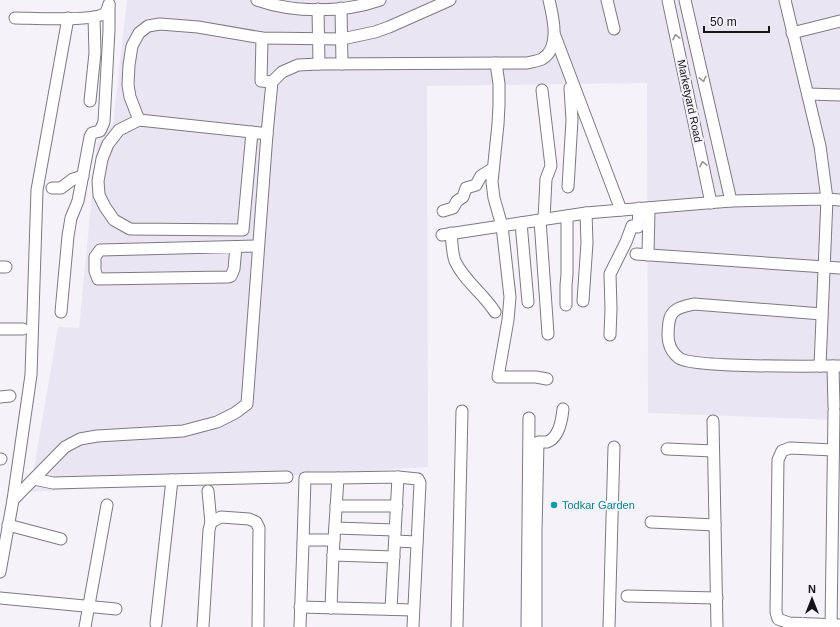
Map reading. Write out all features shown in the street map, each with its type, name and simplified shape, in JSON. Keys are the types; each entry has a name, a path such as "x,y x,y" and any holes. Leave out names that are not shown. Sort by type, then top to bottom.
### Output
{"street":[{"path":"257,0 280,7 293,9 318,9 371,3 380,0"},
{"path":"139,120 130,97 128,85 129,65 132,46 139,33 148,26 160,24 198,27 262,38 342,39 375,32 389,27 450,0"},
{"path":"549,0 555,36 621,210"},
{"path":"607,0 614,29"},
{"name":"Marketyard Road","path":"668,0 711,203"},
{"name":"Marketyard Road","path":"684,0 731,201"},
{"path":"785,0 820,146 827,199 827,229 820,366"},
{"path":"15,18 94,17 106,12 109,2"},
{"path":"61,312 71,218 78,201 90,137 92,133 100,131 104,122 109,2"},
{"path":"334,6 342,39 342,64"},
{"path":"318,9 319,64"},
{"path":"90,101 95,53 94,17"},
{"path":"0,572 31,375 36,190 68,18"},
{"path":"792,33 840,21"},
{"path":"12,500 66,447 80,439 97,436 183,431 217,422 234,413 246,404 272,82 282,72 298,65 319,64 527,63 542,59 548,54 555,36"},
{"path":"262,38 261,81 272,82"},
{"path":"496,63 499,84 499,104 492,182 494,198 502,226 510,297 508,320 498,377 536,377 547,379"},
{"path":"568,187 572,120 570,87 572,84"},
{"path":"542,90 551,166 546,179 542,219 548,334"},
{"path":"808,94 840,95"},
{"path":"252,132 243,230 130,229 114,220 99,195 98,182 102,159 108,144 119,130 139,120 252,132 267,134"},
{"path":"443,210 453,208 456,200 463,197 466,188 476,185 481,176 492,169"},
{"path":"52,188 61,188 73,179 83,176"},
{"path":"495,312 490,303 462,272 455,260 446,234 586,213 731,201 840,200"},
{"path":"644,208 648,255"},
{"path":"610,335 612,309 610,274 626,242 632,226 638,227 644,208"},
{"path":"583,301 586,213"},
{"path":"566,305 567,216"},
{"path":"521,223 528,302"},
{"path":"236,247 234,269 232,276 228,277 98,279 95,271 95,256 100,250 258,246"},
{"path":"636,254 840,268"},
{"path":"822,314 694,304 678,308 670,316 668,336 671,349 680,359 690,362 711,364 837,366 834,409 837,435 833,450 836,494 834,625 789,623 778,620 776,612 778,460 782,451 790,448 833,450"},
{"path":"0,328 23,328"},
{"path":"536,627 538,442 548,442 557,434 563,409"},
{"path":"457,627 462,411"},
{"path":"527,627 529,418"},
{"path":"713,421 717,598 716,627"},
{"path":"609,627 614,447"},
{"path":"667,449 713,451"},
{"path":"34,479 53,483 287,477"},
{"path":"391,609 398,477"},
{"path":"300,627 305,478 398,477 415,478 420,482 412,627"},
{"path":"331,608 338,478"},
{"path":"156,624 172,480"},
{"path":"203,627 209,530 211,523 208,491"},
{"path":"85,627 107,505"},
{"path":"336,506 396,506"},
{"path":"211,523 221,517 249,519 256,522 259,528 258,627"},
{"path":"651,522 715,526"},
{"path":"8,525 60,539"},
{"path":"335,528 395,535 417,542"},
{"path":"303,543 308,540 334,540"},
{"path":"334,555 394,557"},
{"path":"627,596 717,598"},
{"path":"0,598 116,609"},
{"path":"300,608 414,610"}],"shaded area":[{"path":"127,0 840,0 840,420 648,413 647,83 427,86 428,467 30,492 58,327 79,328 97,144 113,123"}],"place":[{"name":"Todkar Garden","path":"554,505"}]}
